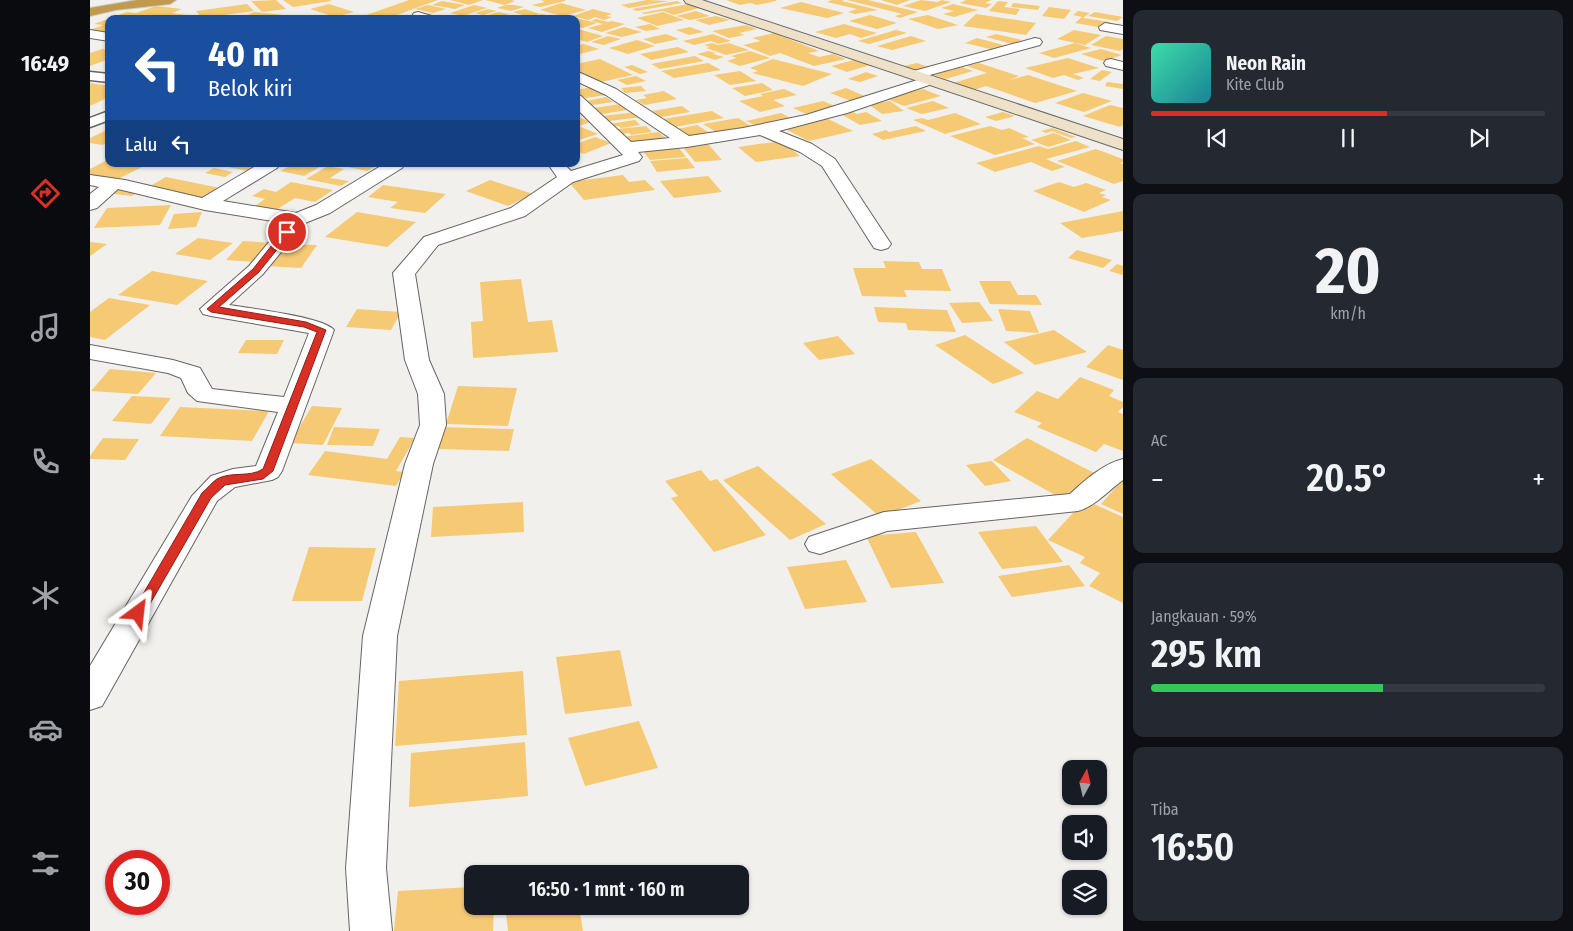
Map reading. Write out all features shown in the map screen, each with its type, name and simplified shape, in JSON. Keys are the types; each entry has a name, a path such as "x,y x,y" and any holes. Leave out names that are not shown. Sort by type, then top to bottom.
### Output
{"highway":[{"path":"90,12 116,6 170,0"},
{"path":"90,4 116,6"}],"street":[{"path":"690,0 1123,145"},
{"path":"1105,27 1123,30"},
{"path":"90,34 105,36"},
{"path":"627,148 687,142 810,118 923,78 1035,42"},
{"path":"580,78 611,92 687,142"},
{"path":"371,931 366,868 380,636 419,464 433,425 432,394 417,360 404,273 431,241 494,222 518,212 561,171 633,157 627,148 580,103"},
{"path":"760,129 806,148 830,163 881,244"},
{"path":"205,204 266,167"},
{"path":"90,696 206,496 221,482 259,476 268,471 322,330 306,325 211,309 256,270 298,219 330,206 391,167"},
{"path":"90,180 125,185 205,204 298,219"},
{"path":"90,204 112,184"},
{"path":"90,352 191,373 201,393 206,396 293,406"},
{"path":"820,544 884,522 1078,502 1093,488 1123,467"}],"lane":[{"path":"90,76 105,78"},
{"path":"90,123 105,117"}],"building":[{"path":"276,0 286,9 262,12 251,1"},
{"path":"283,0 331,0 331,1 293,7"},
{"path":"409,0 438,0 397,15 366,15"},
{"path":"450,0 483,0 469,5"},
{"path":"485,0 511,0 515,1 505,5"},
{"path":"541,0 565,1 540,7 532,5 545,2"},
{"path":"647,0 669,1 629,8 621,5"},
{"path":"726,0 776,1 757,5 750,3 740,5"},
{"path":"844,0 842,1 878,10 855,14 848,12 857,9 827,2"},
{"path":"847,0 868,0 918,12 900,18 895,16 902,14"},
{"path":"881,0 910,0 897,5"},
{"path":"921,0 951,2 925,11 903,6"},
{"path":"966,0 991,0 985,3 992,4 986,8 960,3"},
{"path":"442,1 465,5 455,9 432,5"},
{"path":"677,1 682,3 637,11 632,9"},
{"path":"998,1 1008,2 1004,7 1020,9 1016,15 989,11"},
{"path":"801,2 844,13 827,18 780,8"},
{"path":"561,3 586,10 558,15 540,10"},
{"path":"1013,3 1040,6 1038,10 1011,7"},
{"path":"247,4 254,11 224,15 199,15 196,11"},
{"path":"329,4 354,12 343,15 329,15 310,9"},
{"path":"688,4 699,8 674,15 663,11 641,13"},
{"path":"953,4 978,10 954,17 943,14 954,11 941,8"},
{"path":"428,5 446,9 433,13 415,9"},
{"path":"474,5 487,8 466,15 450,13"},
{"path":"506,5 524,7 511,11 497,8"},
{"path":"156,6 182,9 172,13 187,15 119,15 127,12 136,13"},
{"path":"1049,7 1071,10 1064,19 1042,16"},
{"path":"488,9 497,11 483,15 475,13"},
{"path":"525,9 540,14 523,15 513,12"},
{"path":"593,9 612,14 606,16 612,17 604,20 595,17 588,20 580,18 580,15 576,15"},
{"path":"696,11 710,16 690,20 676,16"},
{"path":"1078,11 1090,13 1083,18 1110,22 1104,28 1075,23 1082,17 1073,15"},
{"path":"254,12 284,15 248,15"},
{"path":"498,12 509,14 506,15 488,15"},
{"path":"663,12 684,20 657,26 637,18"},
{"path":"1095,12 1123,17 1117,21 1088,16"},
{"path":"976,14 1036,23 1026,35 963,26"},
{"path":"870,15 897,23 877,29 849,21"},
{"path":"928,15 958,25 938,29 908,19"},
{"path":"716,16 730,20 709,25 695,20"},
{"path":"580,19 597,23 580,28"},
{"path":"596,19 625,24 602,32 588,28 603,24 591,21"},
{"path":"105,20 105,35 90,33 90,30 103,25 94,24"},
{"path":"650,24 660,29 646,31 635,27"},
{"path":"844,24 877,33 861,38 850,34 836,38 815,32"},
{"path":"746,25 757,29 739,33 745,35 729,38 712,31"},
{"path":"624,27 642,32 622,37 605,33"},
{"path":"690,27 704,32 689,35 676,30"},
{"path":"580,30 603,36 587,42 580,40"},
{"path":"896,30 907,33 869,44 858,41"},
{"path":"1074,30 1101,35 1085,45 1057,39"},
{"path":"774,33 819,51 808,53 819,57 833,54 846,59 814,66 780,53 770,56 743,45 761,41 752,38"},
{"path":"666,34 679,39 655,44 643,39"},
{"path":"713,34 731,41 718,44 711,41 694,45 683,41"},
{"path":"996,34 1022,40 1012,44 986,37"},
{"path":"608,36 621,39 604,45 591,42"},
{"path":"911,36 926,41 892,50 877,46"},
{"path":"1106,36 1123,39 1123,49 1120,51 1091,45"},
{"path":"977,38 1007,46 994,50 965,43"},
{"path":"637,40 655,46 628,54 609,48"},
{"path":"712,43 718,45 729,43 749,50 726,55 706,48 710,47 704,45"},
{"path":"1075,43 1091,48 1054,58 1039,53"},
{"path":"584,44 599,49 580,54 580,45"},
{"path":"678,47 689,52 651,60 640,54"},
{"path":"105,49 105,60 90,66 90,53"},
{"path":"1101,49 1122,55 1103,61 1081,54"},
{"path":"708,51 724,57 715,60 697,54"},
{"path":"750,51 770,58 740,66 727,61 737,58 731,56"},
{"path":"695,56 704,61 660,69 651,64"},
{"path":"1068,58 1099,68 1073,74 1084,78 1078,80 1064,75 1053,78 1025,68"},
{"path":"600,59 633,75 601,82 580,72 580,63"},
{"path":"773,59 832,74 803,86 752,73 758,71 750,68"},
{"path":"854,60 870,65 847,72 831,66"},
{"path":"708,63 721,70 674,78 661,71"},
{"path":"917,63 928,67 914,70 904,66"},
{"path":"979,63 1019,76 1009,80 1028,75 1077,91 1035,103 986,86 974,90 953,83 987,73 967,66"},
{"path":"632,65 648,72 640,74 624,67"},
{"path":"962,67 973,71 946,79 934,75"},
{"path":"1102,70 1112,72 1100,81 1090,79"},
{"path":"740,71 756,81 730,85 714,75"},
{"path":"866,72 878,76 860,82 848,79"},
{"path":"636,76 646,81 627,85 617,80"},
{"path":"1107,82 1123,84 1123,89 1105,86"},
{"path":"90,83 105,85 105,99 90,106"},
{"path":"762,83 773,90 745,96 732,88"},
{"path":"641,86 646,91 625,93 621,88"},
{"path":"592,87 606,95 586,98 580,95 580,89"},
{"path":"846,88 867,97 851,101 830,93"},
{"path":"784,89 797,95 773,100 785,106 760,112 739,101 763,96 760,94"},
{"path":"923,89 941,96 904,106 885,98"},
{"path":"664,91 677,99 645,105 635,100 647,98 643,95"},
{"path":"1083,93 1112,101 1084,112 1055,103"},
{"path":"606,97 613,102 593,105 586,101"},
{"path":"823,101 837,107 806,114 793,108"},
{"path":"890,101 904,111 882,114 868,104"},
{"path":"933,101 949,108 922,114 906,108"},
{"path":"627,103 634,109 602,114 594,108"},
{"path":"1110,105 1123,108 1123,125 1120,127 1083,116"},
{"path":"682,106 690,112 661,117 652,111"},
{"path":"849,110 857,114 866,112 882,121 860,125 837,112"},
{"path":"712,111 724,118 675,127 663,119"},
{"path":"636,112 642,117 609,121 603,116"},
{"path":"1003,112 1015,116 996,121 985,117"},
{"path":"781,113 794,120 759,127 746,121"},
{"path":"955,113 981,124 945,134 913,120 922,118 928,120"},
{"path":"580,118 591,122 580,126"},
{"path":"738,118 754,128 719,134 703,124"},
{"path":"826,118 853,131 809,141 783,128"},
{"path":"635,120 640,125 621,128 619,126 612,127 609,124"},
{"path":"697,125 713,135 688,140 672,130"},
{"path":"646,126 652,132 631,135 629,133 622,134 617,129"},
{"path":"916,126 926,131 883,140 872,134 886,130 889,132"},
{"path":"990,126 1002,130 1009,128 1029,137 1022,138 1035,144 995,155 950,136"},
{"path":"581,127 598,134 580,140"},
{"path":"1052,128 1076,137 1071,138 1052,131 1046,133 1041,131"},
{"path":"105,131 105,144 90,143 90,138"},
{"path":"658,132 668,140 633,146 623,137"},
{"path":"1054,133 1071,140 1048,147 1031,140"},
{"path":"595,137 611,143 584,154 580,152 580,143"},
{"path":"781,141 800,156 756,162 738,147"},
{"path":"1076,141 1090,147 1046,159 1065,167 1052,171 1031,162 995,172 976,163 1039,146 1048,149"},
{"path":"708,144 722,160 695,162 682,146"},
{"path":"678,147 686,157 650,160 642,150"},
{"path":"1096,149 1123,159 1123,162 1120,163 1123,164 1123,181 1114,184 1057,161"},
{"path":"687,158 695,168 657,172 650,161"},
{"path":"105,161 105,167 142,167 112,182 90,177 90,169"},
{"path":"228,167 262,167 254,172"},
{"path":"288,167 320,167 304,176 280,171"},
{"path":"326,167 333,167 344,169 330,178 349,181 341,186 306,179"},
{"path":"348,167 374,167 367,171"},
{"path":"214,168 233,172 225,177 205,173"},
{"path":"623,175 629,182 645,180 655,190 584,200 569,182"},
{"path":"708,176 722,192 674,198 660,181"},
{"path":"166,177 220,188 200,199 145,189"},
{"path":"490,180 533,194 508,206 466,191"},
{"path":"291,182 333,190 315,202 295,198 276,210 255,206 265,199 252,196 264,189 276,192"},
{"path":"1059,182 1074,187 1086,183 1106,190 1099,193 1106,195 1102,197 1111,200 1084,212 1033,191"},
{"path":"383,185 446,194 425,213 390,208 398,202 368,197"},
{"path":"116,186 142,189 132,196 106,193"},
{"path":"171,205 160,225 94,228 107,208"},
{"path":"1123,211 1123,231 1082,238 1060,223"},
{"path":"202,212 196,227 168,229 174,214"},
{"path":"357,212 416,222 387,247 325,237"},
{"path":"198,238 233,243 210,260 175,254"},
{"path":"243,241 273,243 256,262 226,260"},
{"path":"90,242 107,244 90,256"},
{"path":"284,244 317,245 301,268 267,266"},
{"path":"1077,250 1112,260 1103,268 1068,258"},
{"path":"883,261 919,262 922,269 942,269 951,291 904,290 907,297 862,296 853,268 886,268"},
{"path":"1117,264 1123,266 1123,275 1109,271"},
{"path":"152,271 208,281 177,305 118,295"},
{"path":"521,279 528,322 552,320 558,352 473,358 471,322 483,321 480,282"},
{"path":"979,281 1010,281 1018,295 1036,295 1042,305 990,304"},
{"path":"109,298 150,305 105,340 90,337 90,312"},
{"path":"979,302 993,321 962,323 949,303"},
{"path":"874,307 947,310 956,332 908,330 906,323 878,322"},
{"path":"357,309 401,312 391,330 346,327"},
{"path":"998,309 1030,311 1039,333 1006,331"},
{"path":"1054,330 1087,352 1035,365 1004,342"},
{"path":"965,335 1024,373 993,384 935,345"},
{"path":"838,336 855,354 819,360 803,343"},
{"path":"246,340 284,340 277,354 238,353"},
{"path":"1108,345 1123,350 1123,380 1086,367"},
{"path":"110,369 156,373 138,394 91,391"},
{"path":"1080,377 1114,390 1109,396 1123,402 1123,407 1118,412 1123,414 1123,451 1104,444 1096,452 1037,427 1042,423 1014,412 1037,391 1058,399"},
{"path":"458,386 517,388 508,426 446,424"},
{"path":"132,396 171,398 151,424 112,421"},
{"path":"312,406 342,408 323,445 290,443"},
{"path":"180,407 269,411 252,441 160,436"},
{"path":"334,427 380,429 373,446 327,445"},
{"path":"442,427 514,429 509,451 436,449"},
{"path":"400,437 415,438 396,471 404,472 396,486 308,475 325,451 387,459"},
{"path":"103,438 139,439 125,460 90,459 90,456"},
{"path":"1027,438 1096,474 1062,499 993,460"},
{"path":"871,459 921,501 880,517 831,474"},
{"path":"992,461 1011,481 985,486 966,465"},
{"path":"758,466 826,524 790,540 723,480"},
{"path":"701,470 710,481 717,479 766,535 714,552 671,498 678,496 665,481"},
{"path":"1123,479 1123,514 1101,504"},
{"path":"1085,500 1123,517 1123,603 1089,586 1100,573 1080,563 1085,557 1048,540"},
{"path":"523,502 524,532 431,537 433,507"},
{"path":"1036,526 1063,562 1002,569 978,532"},
{"path":"916,532 944,583 891,588 866,536"},
{"path":"309,547 376,548 362,601 292,601"},
{"path":"846,560 867,602 805,609 787,567"},
{"path":"1069,565 1085,586 1012,597 998,576"},
{"path":"620,650 632,706 565,714 556,657"},
{"path":"523,671 527,735 395,746 399,681"},
{"path":"639,721 658,768 585,786 568,738"},
{"path":"525,742 528,796 409,807 411,753"},
{"path":"464,887 464,915 494,915 493,931 394,931 398,891"},
{"path":"506,915 580,915 583,931 508,931"}],"route":[{"path":"138,613 206,496 221,482 259,476 268,471 322,330 306,325 211,309 256,270 287,232"}]}
